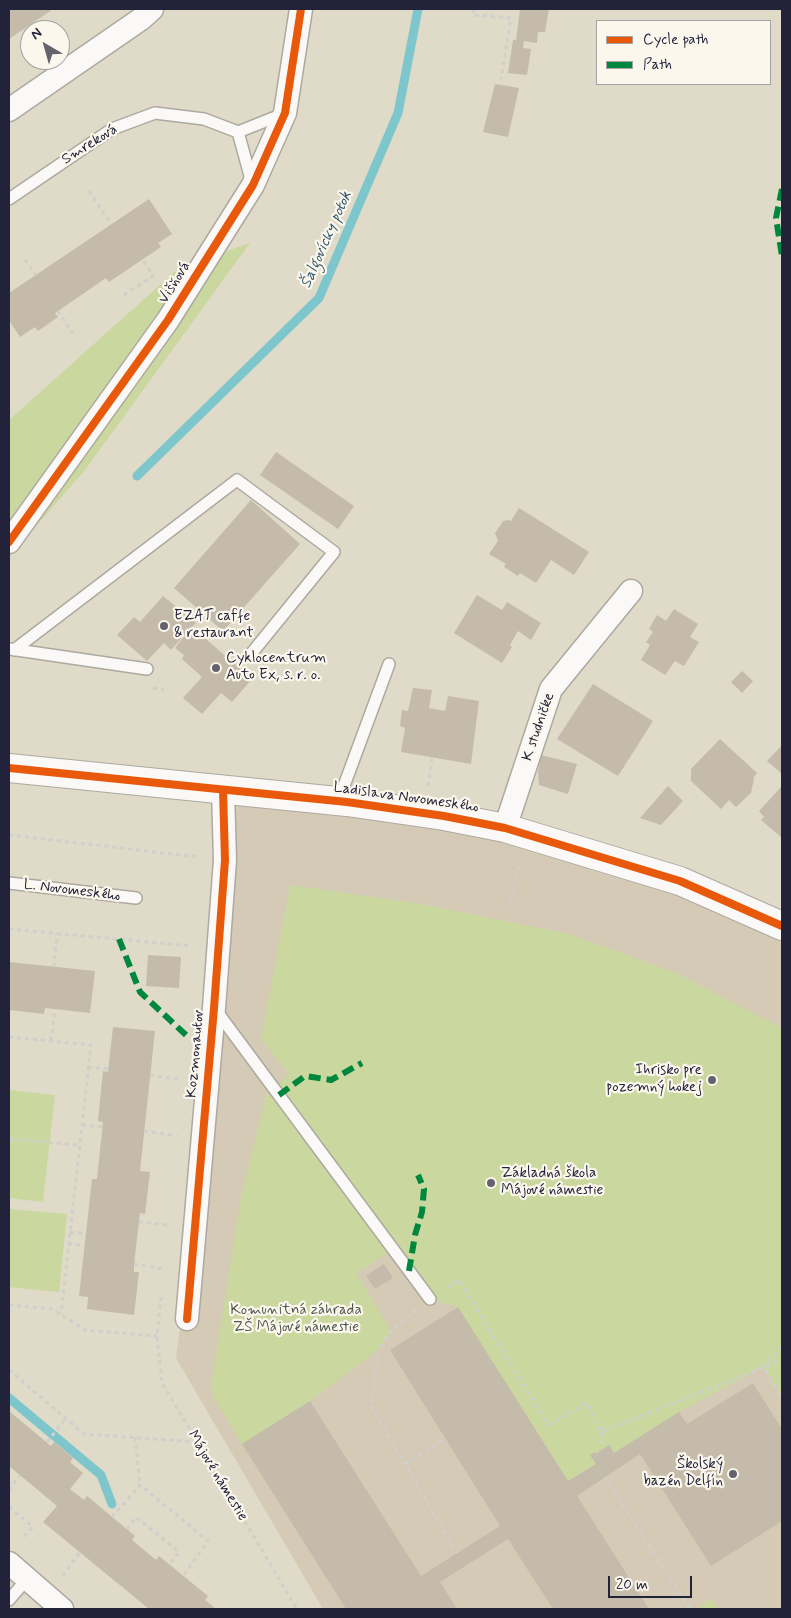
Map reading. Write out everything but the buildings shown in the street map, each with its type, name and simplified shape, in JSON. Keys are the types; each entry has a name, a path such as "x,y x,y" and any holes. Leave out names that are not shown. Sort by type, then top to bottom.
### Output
{"street":[{"path":"9,110 152,9"},
{"name":"Višňová","path":"9,542 168,320 253,185 285,113 301,9"},
{"name":"K studničke","path":"505,828 552,689 631,591"},
{"name":"Ladislava Novomeského","path":"9,768 338,802 444,816 505,828 680,881 782,926"},
{"name":"Kozmonautov","path":"187,1319 225,860 223,790"},
{"path":"9,1563 62,1609"}],"lane":[{"name":"Smreková","path":"9,199 112,129 155,113 204,119 238,132"},
{"path":"253,185 238,132 285,113"},
{"path":"11,650 237,480 334,552 251,654"},
{"path":"11,650 147,669"},
{"path":"338,802 389,664"},
{"name":"L. Novomeského","path":"9,883 136,898"},
{"path":"214,1008 430,1299"},
{"path":"9,1600 27,1579"}],"path":[{"path":"474,9 473,15 511,18 501,79"},
{"path":"90,191 111,224"},
{"path":"25,260 36,275"},
{"path":"124,295 153,276 143,260"},
{"path":"58,311 74,334"},
{"path":"9,835 225,860"},
{"path":"9,929 196,946"},
{"path":"54,967 57,934"},
{"path":"51,1041 55,1010"},
{"path":"9,1037 90,1045 60,1314 52,1309 9,1305"},
{"path":"88,1067 109,1069"},
{"path":"150,1075 182,1080"},
{"path":"82,1125 102,1127"},
{"path":"144,1132 177,1136"},
{"path":"9,1139 79,1145"},
{"path":"139,1222 168,1225"},
{"path":"70,1232 86,1234"},
{"path":"68,1244 84,1245"},
{"path":"134,1264 164,1269"},
{"path":"457,1553 371,1406 378,1349 391,1331 430,1299 459,1280 548,1425 587,1403 601,1432 603,1449"},
{"path":"763,1367 782,1347"},
{"path":"601,1432 782,1360"},
{"path":"763,1367 782,1397"},
{"path":"9,1370 84,1434 197,1442"},
{"path":"47,1442 66,1418"},
{"path":"135,1437 140,1485 208,1541 183,1576"},
{"path":"405,1464 446,1439"},
{"path":"9,1490 20,1475"},
{"path":"606,1477 690,1609"},
{"path":"112,1517 140,1485"},
{"path":"126,1529 136,1517 180,1552 169,1564"},
{"path":"59,1582 80,1552"}],"shaded area":[{"name":"Základná škola Májové námestie","path":"227,787 444,816 782,926 782,1609 323,1609 176,1358 222,1009"}],"green space":[{"path":"250,243 85,470 9,557 9,420 180,267"},
{"name":"Komunitná záhrada ZŠ Májové námestie","path":"290,885 421,904 569,934 676,973 782,1028 782,1397 763,1367 679,1412 614,1453 609,1446 596,1454 594,1452 590,1455 596,1464 568,1481 458,1307 430,1299 393,1250 356,1273 391,1331 379,1349 310,1401 242,1444 214,1398 211,1386 241,1197 266,1095 289,1074 261,1039"},
{"path":"9,1090 55,1095 43,1202 9,1198"},
{"path":"9,1209 67,1214 59,1292 9,1287"},
{"path":"711,1599 718,1609 696,1609"}],"waterway":[{"name":"Šalgovícky potok","path":"137,476 319,298 398,113 418,9"},
{"path":"9,1398 101,1475 112,1504"}],"marked path":[{"path":"782,189 776,218 782,256"},
{"path":"119,939 140,992 187,1036"},
{"path":"279,1095 305,1076 331,1080 362,1063"},
{"path":"409,1271 415,1235 422,1212 424,1189 418,1175"}],"cycle path":[{"path":"9,542 168,320 253,185 285,113 301,9"},
{"path":"9,768 347,802 444,816 505,828 680,881 782,926"},
{"path":"187,1319 225,860 223,790"}],"place":[{"name":"EZAT caffe & restaurant","path":"164,626"},
{"name":"Cyklocentrum Auto Ex, s. r. o.","path":"216,668"},
{"name":"Ihrisko pre pozemný hokej","path":"712,1080"},
{"name":"Základná škola Májové námestie","path":"491,1183"},
{"name":"Školský bazén Delfín","path":"733,1474"}]}
